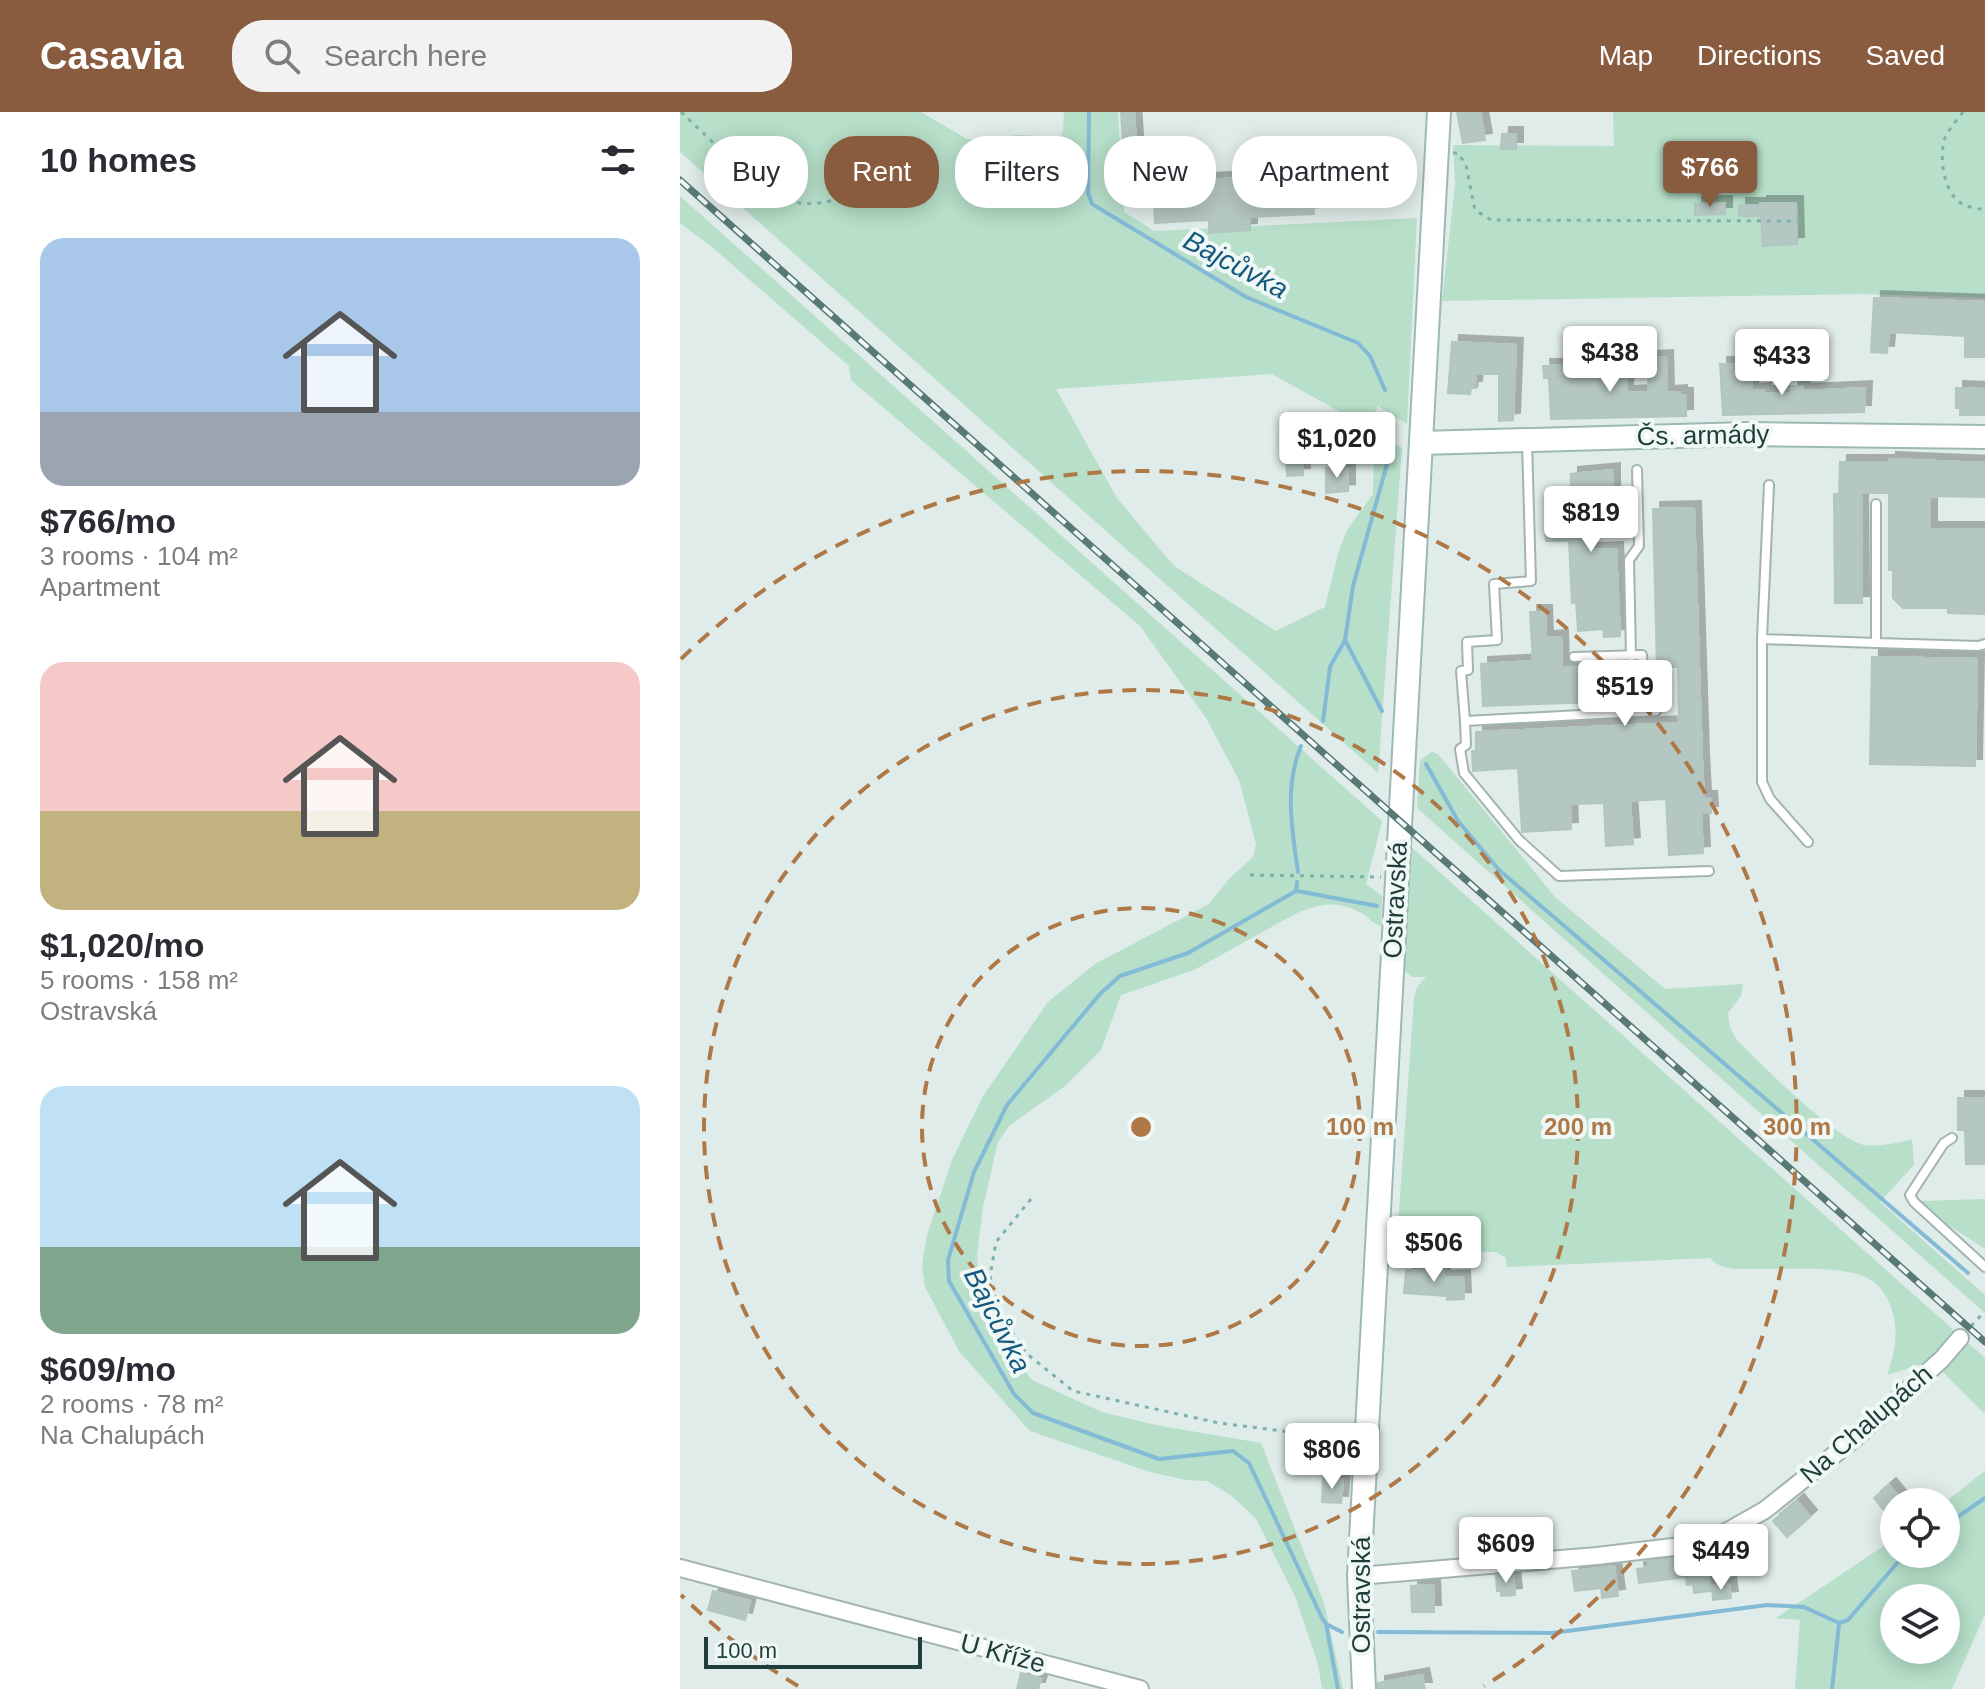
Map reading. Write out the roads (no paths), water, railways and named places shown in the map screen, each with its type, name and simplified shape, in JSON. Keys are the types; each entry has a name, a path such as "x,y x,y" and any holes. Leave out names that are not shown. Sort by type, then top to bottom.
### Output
{"main road":[{"name":"Ostravská","path":"1364,1689 1359,1576 1439,112"},
{"name":"Čs. armády","path":"1421,443 1748,434 1985,437"}],"street":[{"name":"Na Chalupách","path":"1359,1576 1597,1556 1690,1545 1719,1536 1765,1510 1854,1439 1942,1359 1960,1338"},
{"name":"U Kříže","path":"680,1568 1140,1689"}],"lane":[{"path":"1527,440 1531,581 1494,584 1497,640 1467,642 1468,670 1461,671 1466,745 1460,749 1464,773 1519,840 1559,876 1709,871"},
{"path":"1631,656 1629,560 1639,546 1637,470"},
{"path":"1769,485 1762,639 1762,782 1770,799 1808,842"},
{"path":"1876,504 1876,643"},
{"path":"1762,639 1985,644"},
{"path":"1465,721 1656,711 1655,682 1644,680 1642,655 1574,657"},
{"path":"1952,1138 1944,1143 1910,1195 1985,1267"}],"waterway":[{"name":"Bajcůvka","path":"1089,112 1088,193 1092,204 1246,297 1358,343 1370,356 1385,390"},
{"name":"Bajcůvka","path":"1323,721 1330,667 1345,640 1353,586 1387,464"},
{"path":"1345,640 1382,711"},
{"name":"Bajcůvka","path":"1298,872 1291,793 1301,746"},
{"path":"1426,764 1458,821 1499,870 1968,1273"},
{"name":"Bajcůvka","path":"1297,882 1296,891 1188,953 1120,976 1100,994 1007,1105 974,1172 948,1260 949,1281 1014,1394 1033,1413 1159,1459 1233,1451 1249,1463 1322,1618 1326,1624 1342,1632"},
{"path":"1297,891 1377,906"},
{"name":"Bajcůvka","path":"1960,1515 1985,1498"},
{"name":"Bajcůvka","path":"1378,1632 1552,1633 1767,1605 1804,1607 1839,1623 1848,1620 1893,1568"},
{"path":"1326,1624 1338,1689"},
{"path":"1832,1689 1839,1624"}],"railway":[{"path":"680,180 1985,1342"}]}
